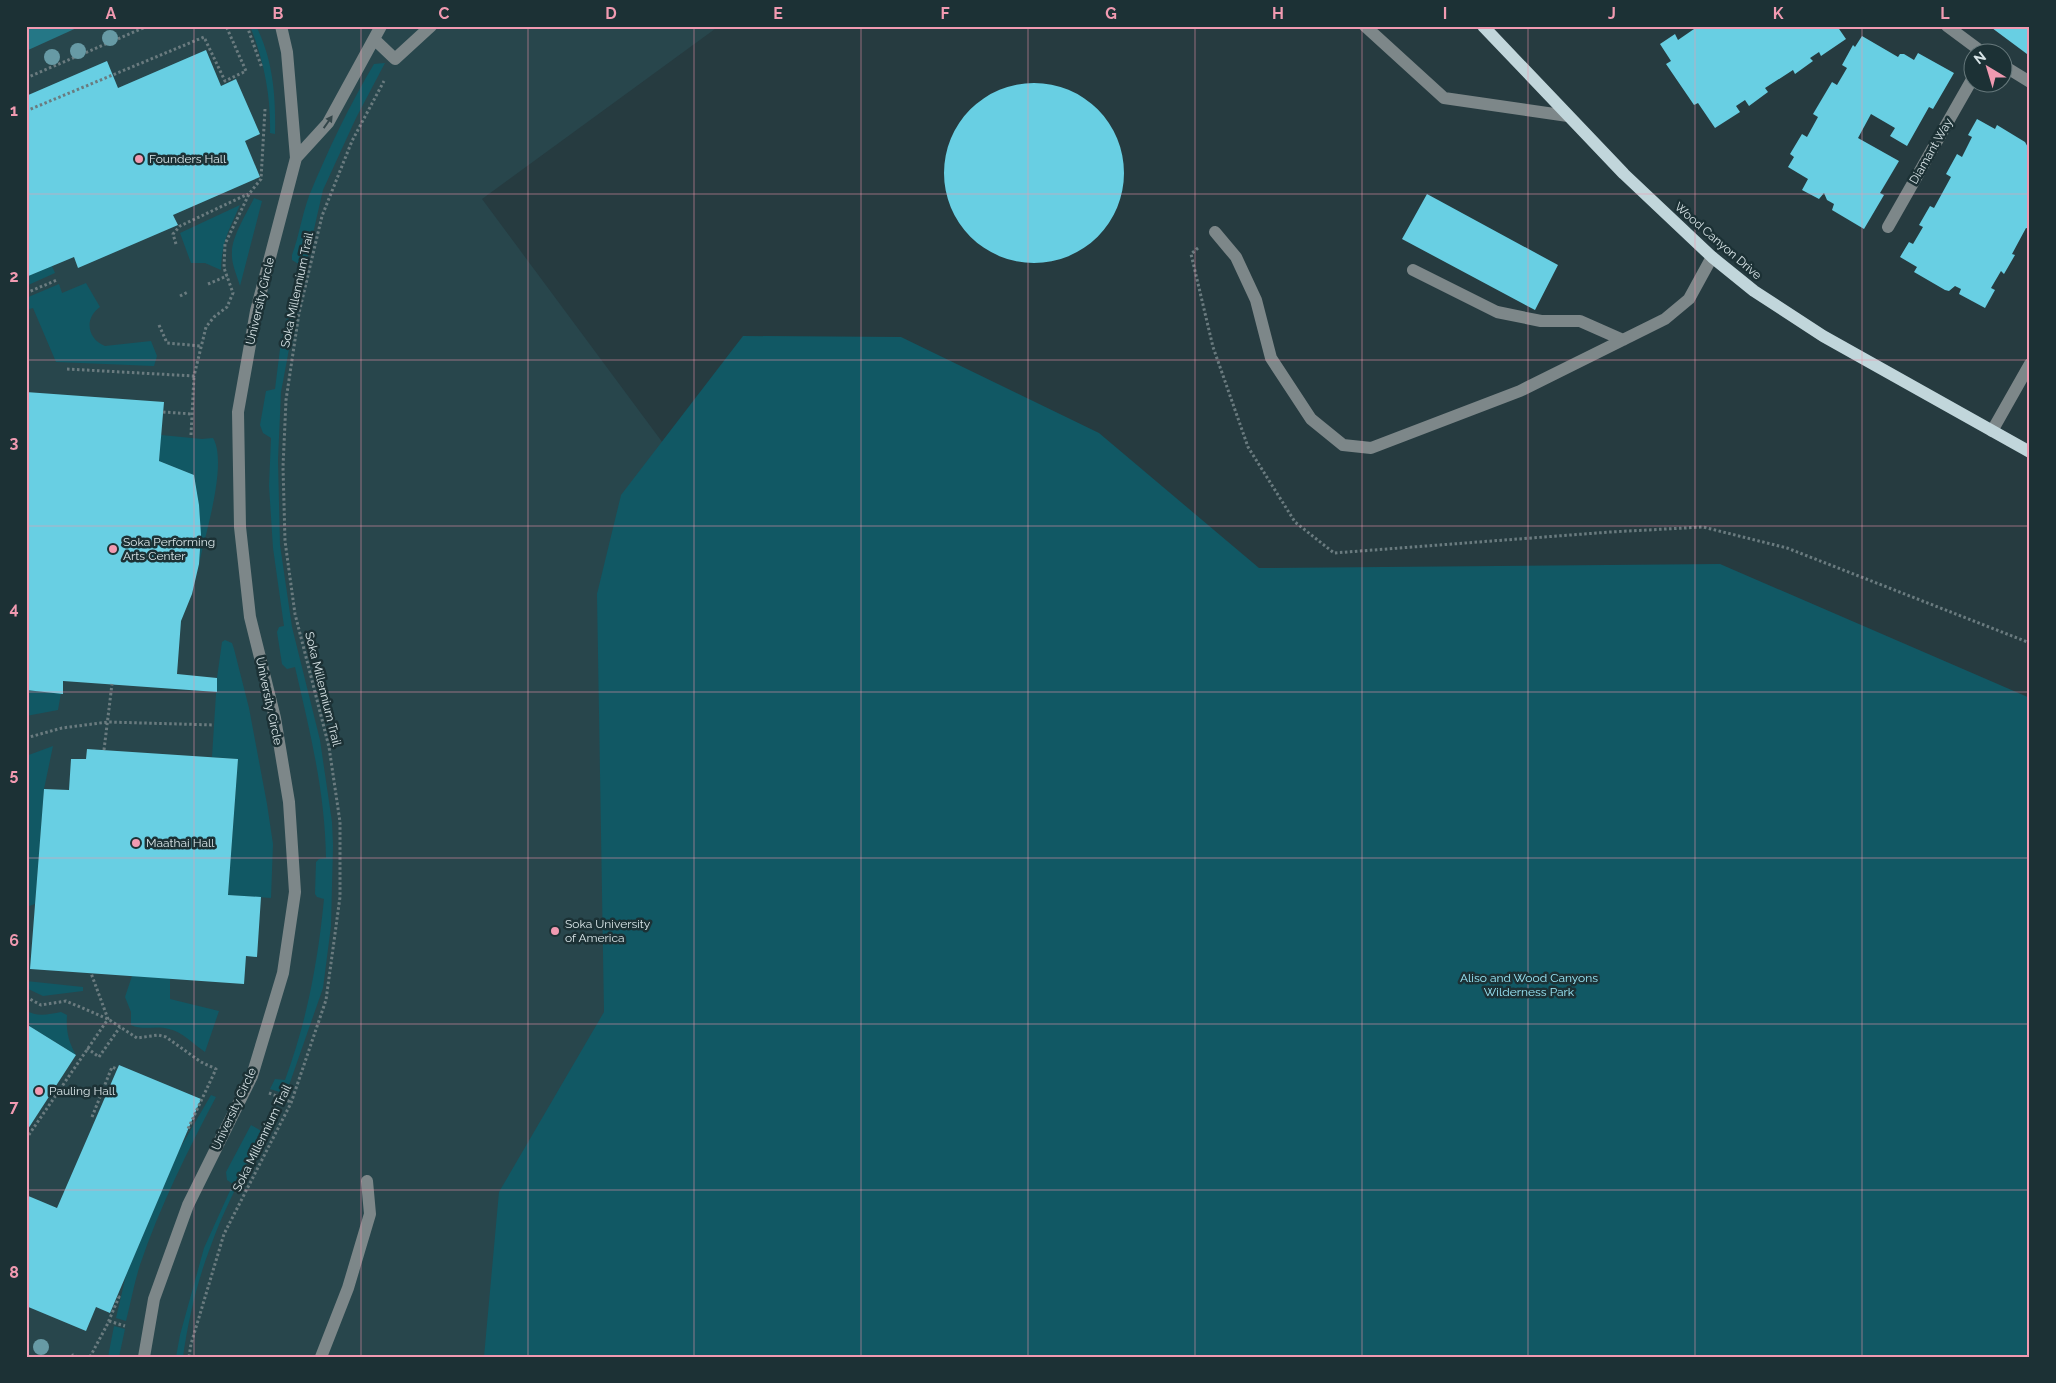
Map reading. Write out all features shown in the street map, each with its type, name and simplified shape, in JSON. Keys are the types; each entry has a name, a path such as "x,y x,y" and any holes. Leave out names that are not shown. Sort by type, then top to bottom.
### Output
{"main road":[{"name":"Wood Canyon Drive","path":"1483,26 1624,174 1712,257 1754,291 1823,336 2030,452"}],"street":[{"name":"University Circle","path":"144,1357 154,1299 188,1205 252,1076 283,973 295,892 289,802 275,718 249,608 240,527 238,412 256,311 296,158 287,52 281,26"},
{"path":"296,158 328,123 382,26"},
{"path":"374,39 395,59 431,26"},
{"path":"1366,26 1444,98 1568,116"},
{"path":"1947,26 1969,42"},
{"path":"2014,72 2030,82"},
{"name":"Diamant Way","path":"1888,226 1965,92"},
{"path":"1215,232 1236,257 1256,300 1271,358 1311,418 1342,445 1372,448 1520,390 1664,319 1689,299 1712,257"},
{"path":"1413,270 1497,312 1541,321 1580,320 1623,340"},
{"path":"1992,432 2030,364"},
{"path":"321,1357 348,1288 370,1214 367,1181"}],"path":[{"path":"26,78 148,26"},
{"path":"26,111 204,38 225,81 246,71 226,26"},
{"path":"247,26 263,76"},
{"name":"Soka Millennium Trail","path":"189,1357 191,1344 224,1234 291,1103 326,1000 340,897 340,822 328,747 296,614 285,541 283,467 286,400 299,313 322,216 352,141 395,59"},
{"path":"191,435 194,376 206,327 214,317 227,307 233,293 224,268 225,244 249,194 261,179 265,104"},
{"path":"176,244 172,234 180,226 249,194"},
{"path":"1215,232 1191,254 1213,347 1248,447 1294,522 1334,554 1610,532 1703,527 1787,548 2030,644"},
{"path":"208,284 227,276"},
{"path":"26,293 57,280"},
{"path":"180,296 188,292"},
{"path":"159,324 167,343 201,346"},
{"path":"67,369 194,376"},
{"path":"163,412 192,414"},
{"path":"104,750 112,684"},
{"path":"26,738 62,728 108,722 214,724"},
{"path":"91,973 108,1019"},
{"path":"26,997 41,1005 66,1001 108,1019 137,1038 158,1035 166,1037 201,1062 216,1069 187,1131"},
{"path":"26,1139 108,1019"},
{"path":"87,1048 99,1057 120,1027"},
{"path":"92,1117 112,1067 117,1069"},
{"path":"268,1093 291,1103"},
{"path":"90,1357 119,1297 116,1296"},
{"path":"72,1357 73,1355 78,1357"}],"shaded area":[{"name":"Soka University of America","path":"26,26 719,26 482,199 832,671 675,1357 26,1357"},
{"path":"26,26 81,26 26,51"}],"green space":[{"path":"250,26 256,26 270,65 274,92 275,134 270,133 266,79"},
{"path":"385,63 356,118 323,190 300,290 281,392 278,460 280,545 292,627 320,740 332,822 333,846 331,926 323,988 286,1094 270,1089 275,1079 285,1080 300,1036 315,968 324,899 317,897 315,894 316,862 319,859 326,858 320,785 311,738 295,667 287,669 282,664 277,632 279,627 284,626 273,548 269,486 271,438 263,433 260,425 266,391 275,389 281,341 300,265 292,260 292,255 309,196 339,128 374,64"},
{"path":"254,198 262,201 240,286 232,261 232,252 237,232"},
{"path":"240,205 224,244 221,270 205,263 191,263 180,233"},
{"path":"52,266 55,273 26,286 26,277"},
{"path":"86,283 100,307 90,322 91,333 94,338 105,346 151,341 157,356 154,366 56,362 33,308 26,310 26,298 59,284 62,293"},
{"name":"Aliso and Wood Canyons Wilderness Park","path":"743,336 901,337 1099,433 1259,568 1720,564 2030,698 2030,1357 484,1357 499,1192 604,1012 597,594 621,495"},
{"path":"161,435 202,439 213,438 217,449 217,481 199,564 200,520 194,475 159,461"},
{"path":"225,640 232,643 234,649 249,708 267,804 273,844 271,898 228,895 238,759 212,757 217,678 222,642"},
{"path":"26,690 61,693 58,710 26,716"},
{"path":"53,746 44,789 35,904 29,906 26,981 26,756"},
{"path":"132,976 170,978 170,999 219,1011 205,1052 183,1035 174,1031 164,1028 140,1028 131,1025 131,1012 125,997"},
{"path":"26,981 83,987 83,991 43,996 26,988"},
{"path":"26,1010 39,1015 61,1012 67,1015 68,1035 76,1055 26,1024"},
{"path":"211,1095 216,1097 175,1180 148,1243 138,1272 126,1321 116,1318 126,1275 179,1150"},
{"path":"251,1125 265,1133 235,1189 216,1233 197,1288 183,1357 176,1357 180,1335 204,1248 233,1184 227,1180 226,1172"},
{"path":"114,1326 125,1329 119,1357 108,1357"}],"building":[{"path":"1693,26 1837,26 1846,39 1821,56 1819,52 1810,58 1813,61 1795,74 1793,70 1765,88 1768,92 1749,106 1745,100 1736,106 1740,112 1715,128 1698,103 1694,105 1666,64 1671,61 1660,44 1675,34 1678,40 1694,29"},
{"path":"1994,26 2030,26 2030,51 2027,54 2014,44 2014,42 2011,42 1992,28"},
{"path":"1862,36 1898,57 1900,54 1904,54 1914,60 1918,53 1954,73 1933,109 1929,107 1907,146 1890,136 1895,128 1871,114 1858,138 1899,161 1880,193 1884,195 1864,229 1832,210 1834,204 1827,200 1824,193 1819,199 1802,190 1808,179 1788,167 1794,157 1790,154 1802,134 1807,137 1818,117 1813,114 1832,82 1837,85 1847,68 1842,65 1853,45 1855,47"},
{"name":"Founders Hall","path":"206,50 221,86 236,79 260,134 245,141 260,177 173,215 178,225 78,268 74,257 26,277 26,96 107,61 118,88"},
{"path":"1034,83 1068,90 1091,104 1103,116 1113,131 1120,147 1124,173 1117,207 1103,230 1091,242 1076,252 1060,259 1034,263 1000,256 977,242 965,230 955,215 948,199 944,173 951,139 965,116 977,104 992,94 1008,87"},
{"path":"1977,119 1995,129 1997,125 2025,142 2030,151 2027,156 2030,157 2030,229 2026,228 2012,254 2015,255 2004,274 2001,271 1991,288 1995,290 1985,308 1959,294 1961,289 1955,286 1949,291 1945,290 1914,272 1917,267 1900,257 1909,242 1913,244 1923,227 1919,225 1930,206 1934,208 1951,177 1946,174 1957,154 1962,157 1972,137 1968,135"},
{"path":"1427,194 1558,265 1535,310 1402,239"},
{"name":"Soka Performing Arts Center","path":"26,392 164,402 159,461 194,475 201,535 199,564 192,594 181,621 177,674 217,678 217,692 63,681 63,694 26,690"},
{"name":"Maathai Hall","path":"87,749 238,759 228,895 261,897 257,957 246,956 244,984 30,969 44,789 69,790 71,759 86,759"},
{"name":"Pauling Hall","path":"26,1024 76,1055 28,1129 26,1128"},
{"path":"119,1065 201,1099 110,1313 96,1307 86,1331 26,1306 26,1195 57,1208"}],"place":[{"name":"Founders Hall","path":"139,159"},
{"name":"Soka Performing Arts Center","path":"113,549"},
{"name":"Maathai Hall","path":"136,843"},
{"name":"Soka University of America","path":"555,931"},
{"name":"Pauling Hall","path":"39,1091"}]}
